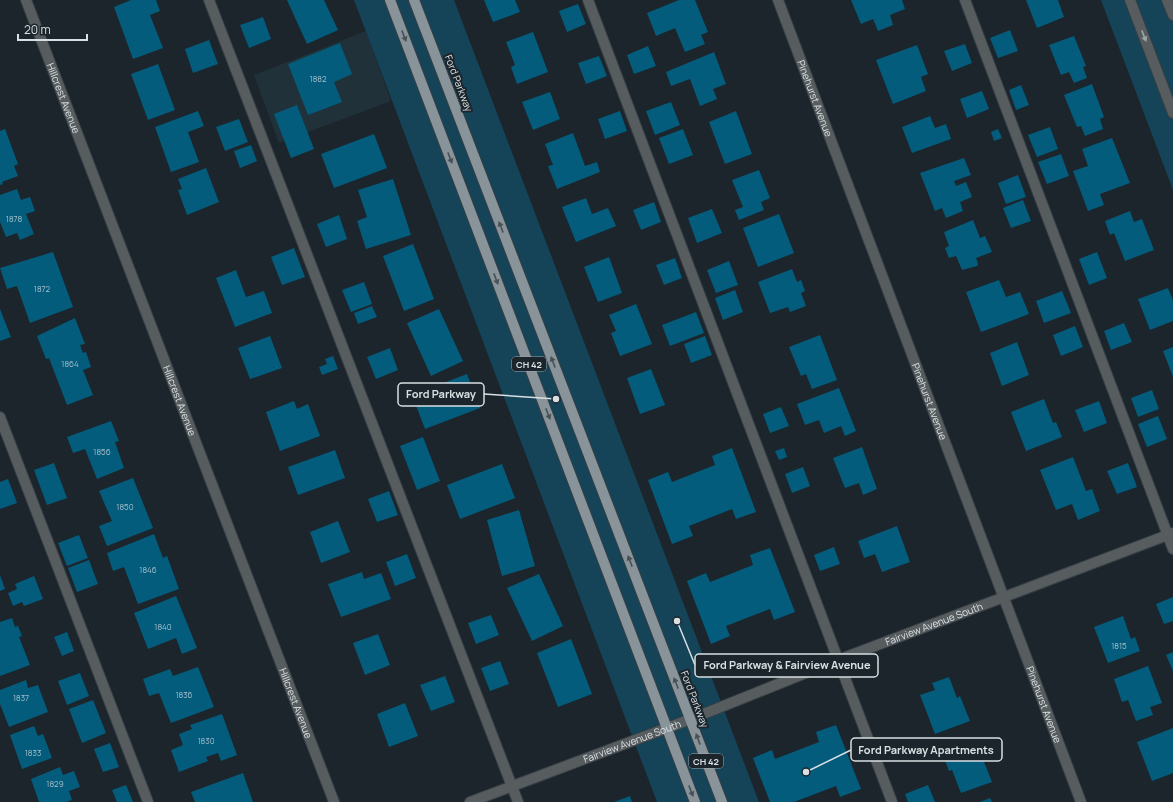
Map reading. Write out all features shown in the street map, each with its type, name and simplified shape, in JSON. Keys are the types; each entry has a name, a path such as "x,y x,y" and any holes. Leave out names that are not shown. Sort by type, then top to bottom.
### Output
{"main road":[{"name":"CH 42","path":"390,0 695,802"},
{"name":"Ford Parkway","path":"414,0 722,802"}],"street":[{"name":"Hillcrest Avenue","path":"26,0 334,802"},
{"path":"209,0 518,802"},
{"path":"588,0 892,802"},
{"name":"Pinehurst Avenue","path":"778,0 1081,802"},
{"path":"965,0 1170,534 1173,549"},
{"path":"1130,0 1173,113"},
{"path":"1167,0 1173,15"},
{"path":"0,417 148,802"},
{"name":"Fairview Avenue South","path":"470,802 691,719 838,660 1170,534"}],"shaded area":[{"path":"354,0 454,0 759,802 657,802"},
{"path":"1101,0 1173,0 1173,190"},
{"path":"366,31 391,101 279,143 254,75"}],"building":[{"path":"131,0 156,0 160,11 150,15 163,48 133,59 114,7"},
{"path":"287,0 324,0 338,30 307,44"},
{"path":"484,0 515,0 520,12 493,22"},
{"path":"679,0 695,0 708,32 701,35 705,44 685,52 675,28 656,36 647,13"},
{"path":"851,0 902,0 905,9 890,15 893,25 878,31 873,19 861,24"},
{"path":"1026,0 1058,0 1064,17 1037,28"},
{"path":"578,4 586,24 567,32 559,11"},
{"path":"263,17 271,39 249,48 240,25"},
{"path":"1010,30 1018,51 998,58 990,38"},
{"path":"533,32 548,72 517,84 511,67 515,65 506,42"},
{"path":"1074,36 1086,66 1083,67 1087,78 1074,83 1069,72 1061,75 1049,45"},
{"path":"209,40 218,64 193,73 185,49"},
{"path":"340,43 352,74 334,82 342,102 308,115 288,64"},
{"path":"965,44 972,63 952,71 944,51"},
{"path":"917,45 928,74 921,77 926,91 893,104 876,60"},
{"path":"648,46 656,66 634,74 627,55"},
{"path":"714,52 726,84 713,89 717,99 700,106 690,79 671,86 666,72"},
{"path":"599,56 607,76 586,84 578,63"},
{"path":"158,64 175,110 148,120 131,74"},
{"path":"1092,84 1104,117 1100,119 1103,129 1085,136 1081,126 1077,127 1064,95"},
{"path":"1021,85 1029,105 1016,110 1009,90"},
{"path":"982,91 989,109 967,118 960,99"},
{"path":"550,92 560,119 533,130 522,102"},
{"path":"671,102 680,125 655,135 646,111"},
{"path":"297,105 314,149 291,158 274,114"},
{"path":"198,111 204,126 188,132 199,162 171,172 155,127"},
{"path":"620,111 627,131 605,139 598,119"},
{"path":"736,111 752,154 725,164 709,122"},
{"path":"930,116 935,128 946,124 951,139 912,153 902,127"},
{"path":"239,119 248,142 225,151 216,127"},
{"path":"1050,127 1058,149 1037,157 1028,135"},
{"path":"5,129 18,164 14,166 18,176 2,182 3,184 0,185 0,131"},
{"path":"683,129 693,155 669,164 659,138"},
{"path":"998,129 1002,138 994,141 991,132"},
{"path":"573,133 585,166 597,162 600,172 557,189 548,166 553,165 545,144"},
{"path":"374,134 387,168 334,188 321,154"},
{"path":"1112,138 1130,183 1100,194 1104,205 1088,211 1073,171 1088,166 1082,149"},
{"path":"251,145 257,161 240,168 234,151"},
{"path":"1061,154 1069,176 1047,184 1038,162"},
{"path":"964,158 971,175 954,181 956,186 966,182 972,197 960,202 963,211 946,218 942,208 935,211 920,173"},
{"path":"206,168 219,202 187,215 178,190 182,189 178,179"},
{"path":"759,170 770,198 761,202 764,210 739,220 735,210 743,207 732,180"},
{"path":"1018,175 1026,197 1006,204 998,183"},
{"path":"393,179 411,235 366,249 357,221 367,217 358,190"},
{"path":"17,189 21,200 30,197 35,211 26,214 34,234 20,240 17,233 6,237 0,222 0,195"},
{"path":"586,198 592,214 608,208 616,226 576,242 562,207"},
{"path":"1023,200 1031,221 1011,228 1003,208"},
{"path":"654,202 661,222 641,230 633,210"},
{"path":"712,209 722,233 697,243 688,218"},
{"path":"1130,211 1134,222 1142,219 1154,250 1125,261 1114,233 1110,235 1105,221"},
{"path":"779,214 794,253 758,267 743,228"},
{"path":"339,215 347,239 326,247 317,224"},
{"path":"973,220 980,238 985,236 992,252 976,258 978,264 977,266 962,270 956,256 949,258 945,248 949,246 944,232"},
{"path":"413,244 434,299 404,311 383,256"},
{"path":"294,248 305,277 282,285 271,257"},
{"path":"53,252 73,307 30,323 17,286 7,289 0,268"},
{"path":"1097,252 1107,278 1089,285 1079,259"},
{"path":"609,257 622,293 598,302 584,267"},
{"path":"675,258 682,278 664,285 656,265"},
{"path":"729,261 738,285 716,293 707,270"},
{"path":"792,269 797,282 801,280 805,291 801,293 806,306 790,312 788,307 770,313 758,282"},
{"path":"236,270 246,297 264,291 272,313 235,327 216,278"},
{"path":"999,280 1006,297 1020,292 1029,314 981,332 966,292"},
{"path":"364,282 372,304 351,312 342,290"},
{"path":"1168,288 1173,300 1173,321 1150,330 1138,299"},
{"path":"735,290 743,312 723,320 715,298"},
{"path":"1062,291 1071,313 1044,323 1036,301"},
{"path":"636,304 652,344 620,356 611,333 616,331 609,315"},
{"path":"372,306 377,317 358,324 354,313"},
{"path":"0,309 11,337 0,341"},
{"path":"439,309 463,361 431,376 407,323"},
{"path":"696,312 704,333 670,346 662,325"},
{"path":"75,318 85,344 80,345 83,353 86,352 91,367 83,370 93,395 67,405 49,358 46,359 37,336"},
{"path":"1124,323 1132,342 1111,350 1104,331"},
{"path":"1075,326 1083,347 1061,356 1053,335"},
{"path":"820,335 837,380 812,389 806,374 801,376 789,347"},
{"path":"270,336 282,368 250,379 238,348"},
{"path":"705,336 712,355 691,363 684,344"},
{"path":"1017,342 1029,375 1002,386 990,353"},
{"path":"1173,347 1173,377 1163,351"},
{"path":"390,348 398,370 376,379 367,357"},
{"path":"333,356 338,369 322,375 319,367 327,364 325,359"},
{"path":"651,369 665,405 640,414 627,378"},
{"path":"467,374 480,408 425,429 412,395"},
{"path":"839,388 856,431 845,436 841,426 824,433 819,420 805,425 797,404"},
{"path":"1152,390 1159,409 1138,417 1131,398"},
{"path":"1044,399 1053,423 1056,422 1062,437 1026,451 1011,412"},
{"path":"294,401 297,409 308,404 320,436 280,451 266,412"},
{"path":"1099,401 1107,423 1084,432 1075,410"},
{"path":"781,407 789,426 770,433 763,414"},
{"path":"1158,416 1167,439 1147,447 1138,424"},
{"path":"111,421 119,441 115,442 124,468 97,479 85,449 73,453 67,437"},
{"path":"423,437 440,481 417,490 400,446"},
{"path":"862,447 877,489 863,495 859,483 845,488 833,458"},
{"path":"732,448 756,512 736,519 732,509 689,526 693,536 672,544 648,480 668,472 672,482 715,465 712,456"},
{"path":"784,448 787,457 779,460 775,451"},
{"path":"335,450 345,478 298,495 288,467"},
{"path":"1073,457 1086,491 1092,489 1100,511 1078,520 1072,504 1056,510 1040,470"},
{"path":"54,463 67,498 47,505 34,470"},
{"path":"1128,463 1137,487 1117,494 1107,471"},
{"path":"502,464 515,498 460,519 447,485"},
{"path":"803,467 810,486 792,493 785,474"},
{"path":"133,478 153,528 107,546 99,526 112,521 99,491"},
{"path":"8,479 17,503 0,509 0,482"},
{"path":"389,491 398,515 377,522 368,499"},
{"path":"519,510 535,566 502,576 487,520"},
{"path":"338,521 350,552 321,563 310,532"},
{"path":"897,526 910,562 882,572 875,554 864,558 858,541"},
{"path":"154,534 163,558 167,556 179,589 138,604 124,567 113,571 107,553"},
{"path":"79,535 88,558 67,566 58,543"},
{"path":"834,547 840,564 820,571 814,555"},
{"path":"770,548 795,612 774,620 770,609 726,626 730,636 711,644 687,581 706,573 710,582 753,565 750,555"},
{"path":"407,554 416,578 395,586 386,562"},
{"path":"89,560 98,584 77,592 68,568"},
{"path":"362,572 364,579 381,573 391,599 341,617 328,584"},
{"path":"539,574 563,626 532,641 507,588"},
{"path":"0,575 5,589 0,591"},
{"path":"34,576 43,599 24,606 22,602 13,606 8,593 17,589 15,584"},
{"path":"176,596 197,648 182,654 176,638 148,649 134,613"},
{"path":"1173,597 1173,621 1164,624 1156,604"},
{"path":"491,615 499,635 476,644 468,623"},
{"path":"1123,616 1131,639 1135,637 1140,651 1108,663 1094,627"},
{"path":"12,618 15,627 18,626 22,636 19,637 30,665 0,676 0,622"},
{"path":"67,632 74,651 62,656 54,637"},
{"path":"378,634 390,665 365,675 353,643"},
{"path":"571,639 592,694 558,707 537,653"},
{"path":"1173,652 1173,671 1166,655"},
{"path":"500,661 509,684 490,691 481,668"},
{"path":"1148,666 1162,703 1150,707 1153,715 1136,721 1128,700 1122,702 1114,679"},
{"path":"198,667 214,707 171,723 159,693 149,696 143,679 170,669 173,676"},
{"path":"80,673 89,696 67,705 58,681"},
{"path":"445,676 455,702 431,711 420,685"},
{"path":"949,677 957,698 960,696 970,721 935,734 920,695 935,690 932,683"},
{"path":"26,680 28,688 38,685 48,712 9,727 0,704 0,690"},
{"path":"93,700 106,733 82,743 69,709"},
{"path":"405,703 418,736 389,747 377,714"},
{"path":"222,714 237,755 221,761 218,753 206,757 208,761 179,772 171,750 183,745 179,734 192,729 190,725"},
{"path":"836,725 861,789 840,797 836,786 794,802 770,802 753,758 772,750 775,759 819,742 816,732"},
{"path":"34,726 38,736 43,734 52,758 22,769 10,735"},
{"path":"1173,728 1173,773 1152,781 1137,742"},
{"path":"976,742 992,782 961,793 952,770 949,771 943,755"},
{"path":"110,743 119,767 103,772 94,749"},
{"path":"60,767 63,775 74,771 80,787 69,791 72,800 66,802 39,802 31,779"},
{"path":"243,773 253,802 195,802 191,792"},
{"path":"126,785 133,802 117,802 112,790"},
{"path":"928,785 935,802 908,802 905,794"},
{"path":"630,796 632,802 614,802"},
{"path":"990,798 992,802 980,802"}],"place":[{"name":"Ford Parkway","path":"556,399"},
{"name":"Ford Parkway & Fairview Avenue","path":"677,621"},
{"name":"Ford Parkway Apartments","path":"806,772"}]}
